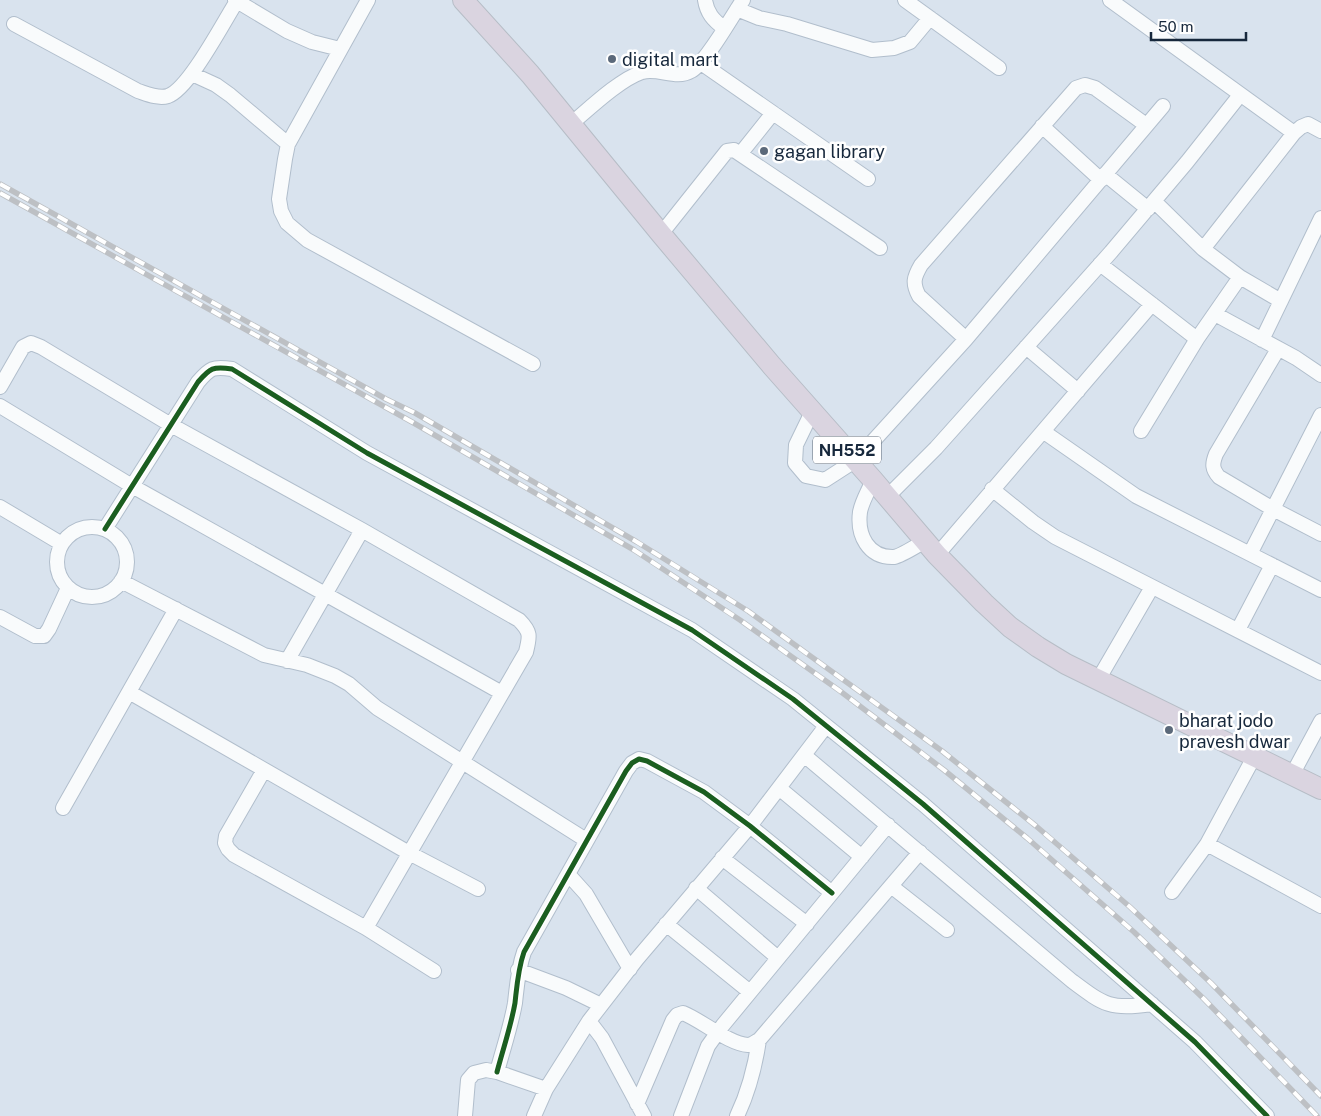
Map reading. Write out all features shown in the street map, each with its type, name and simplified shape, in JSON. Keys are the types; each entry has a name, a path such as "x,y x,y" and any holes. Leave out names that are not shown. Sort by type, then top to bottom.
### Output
{"highway":[{"name":"NH552","path":"464,0 530,74 661,234 812,412 856,460 931,548 1010,627 1038,647 1098,680 1321,789"}],"street":[{"path":"368,0 288,144 279,199 281,211 287,223 306,240 533,364"},
{"path":"705,0 707,9 714,21 724,28"},
{"path":"905,0 999,68"},
{"path":"1110,0 1294,133"},
{"path":"14,24 138,91 156,97 169,96 180,88 192,74 236,1 287,31 312,42 340,49"},
{"path":"571,124 625,81 643,72 657,71 675,75 690,72 701,63 740,5 759,18 787,24 872,50 894,48 910,42 930,18"},
{"path":"701,63 868,179"},
{"path":"192,74 216,85 230,95 288,144"},
{"path":"966,339 919,296 914,286 914,277 921,264 1076,88 1086,85 1095,88 1146,125"},
{"path":"888,497 936,448 1100,264 1151,205 1240,95"},
{"path":"812,412 796,445 795,463 806,476 825,480 856,460 966,339 1163,106"},
{"path":"741,154 773,113"},
{"path":"1203,249 1294,133 1308,124 1321,131"},
{"path":"1042,126 1103,177 1151,205 1240,278 1281,301"},
{"path":"661,234 728,151 734,150 880,248"},
{"path":"1262,340 1321,218"},
{"path":"1100,264 1197,339"},
{"path":"1142,431 1197,339 1240,278"},
{"path":"873,480 860,510 860,529 867,547 878,554 895,557 931,548 992,489 1044,432 1152,304"},
{"path":"1215,314 1321,375"},
{"path":"0,387 23,347 31,343 41,347 171,424 519,620 528,628 529,639 526,652 366,928"},
{"path":"1026,347 1078,391"},
{"path":"1278,349 1212,462 1213,470 1219,477 1273,509 1321,534"},
{"path":"105,529 198,382 208,371 217,367 232,369 367,452 692,630 793,699 923,804 1152,1004 1195,1042 1267,1116"},
{"path":"0,406 132,486 502,693"},
{"path":"1250,554 1321,415"},
{"path":"1044,432 1136,496 1321,590"},
{"path":"992,489 1032,522 1055,537 1321,673"},
{"path":"0,506 62,544"},
{"path":"93,527 105,529 114,535 125,551 126,566 121,581 113,590 102,596 90,597 79,595 68,588 61,579 57,567 58,555 62,544 70,534 81,529 93,527"},
{"path":"286,661 362,530"},
{"path":"1238,630 1272,565"},
{"path":"121,581 264,655 307,665 349,684 377,708 586,840"},
{"path":"1098,680 1152,586"},
{"path":"0,617 35,636 44,636 68,588"},
{"path":"63,808 176,609"},
{"path":"129,692 409,853 478,889"},
{"path":"1292,776 1321,721"},
{"path":"534,1116 546,1089 589,1021 666,924 750,826 826,726"},
{"path":"804,755 1096,999 1111,1006 1128,1008 1152,1004"},
{"path":"1172,892 1207,844 1254,757"},
{"path":"496,1072 512,1018 518,970 524,952 626,771 639,758 704,792 750,826 832,893"},
{"path":"264,770 226,836 224,843 228,849 366,928 434,971"},
{"path":"779,788 862,857"},
{"path":"681,1116 708,1046 717,1032 888,825"},
{"path":"1207,844 1321,906"},
{"path":"640,1110 673,1020 677,1015 683,1013 740,1043 749,1045 758,1040 920,852"},
{"path":"722,858 807,924"},
{"path":"568,874 586,894 630,969"},
{"path":"891,886 947,930"},
{"path":"696,888 778,958"},
{"path":"666,924 750,992"},
{"path":"518,970 566,988 601,1005"},
{"path":"589,1021 602,1038 640,1110"},
{"path":"737,1116 746,1096 754,1070 758,1040"},
{"path":"465,1116 468,1080 474,1073 486,1070 496,1072 546,1089"}],"railway":[{"path":"0,184 386,399 415,413 637,542 748,611 942,751 1036,826 1130,907 1211,983 1321,1096"},
{"path":"0,193 412,422 634,550 740,620 840,691 944,770 1027,838 1134,932 1204,999 1317,1116"}],"cycle path":[{"path":"105,529 198,382 212,369 232,369 367,453 692,630 793,699 923,804 1195,1042 1267,1116"},
{"path":"497,1072 513,1012 524,952 626,771 632,763 639,759 647,761 704,792 750,826 832,893"}],"place":[{"name":"digital mart","path":"612,59"},
{"name":"gagan library","path":"764,151"},
{"name":"bharat jodo pravesh dwar","path":"1169,730"}]}
